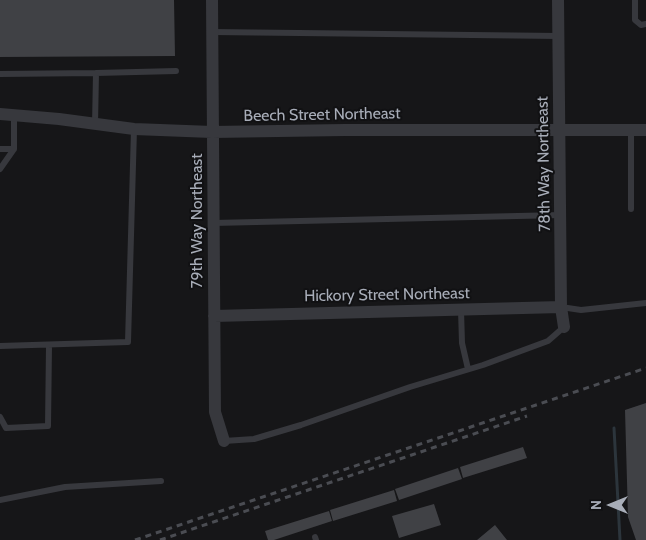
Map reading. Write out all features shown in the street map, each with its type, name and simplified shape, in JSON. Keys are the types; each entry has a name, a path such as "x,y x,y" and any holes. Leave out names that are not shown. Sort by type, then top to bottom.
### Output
{"street":[{"name":"79th Way Northeast","path":"212,0 215,412 224,441"},
{"name":"78th Way Northeast","path":"558,0 561,307 564,327"},
{"name":"Beech Street Northeast","path":"0,114 59,118 95,125 134,129 212,132 646,130"},
{"name":"Hickory Street Northeast","path":"214,316 561,307"}],"lane":[{"path":"635,0 635,20 641,24 646,24"},
{"path":"212,32 559,36"},
{"path":"0,74 176,72"},
{"path":"95,125 96,73"},
{"path":"0,169 14,149 14,115"},
{"path":"0,346 49,346 128,342 134,129"},
{"path":"632,130 632,209"},
{"path":"0,149 14,149"},
{"path":"213,223 561,215"},
{"path":"561,307 582,310 646,303"},
{"path":"461,310 462,343 468,369"},
{"path":"224,441 254,439 300,425 410,386 468,369 548,340 564,327"},
{"path":"0,417 6,428 48,426 49,346"},
{"path":"0,500 65,487 161,480"}],"building":[{"path":"0,0 174,0 175,56 0,57"},
{"path":"646,403 646,540 636,540 628,517 625,410"},
{"path":"523,447 527,458 463,478 460,467"},
{"path":"458,468 462,479 399,500 395,489"},
{"path":"394,490 397,501 333,521 330,510"},
{"path":"434,504 441,525 399,538 392,516"},
{"path":"329,511 332,521 274,540 268,540 265,531"},
{"path":"495,525 507,540 477,540"}],"waterway":[{"path":"614,428 620,540"}],"railway":[{"path":"135,540 646,368"},
{"path":"160,540 527,416"}]}
